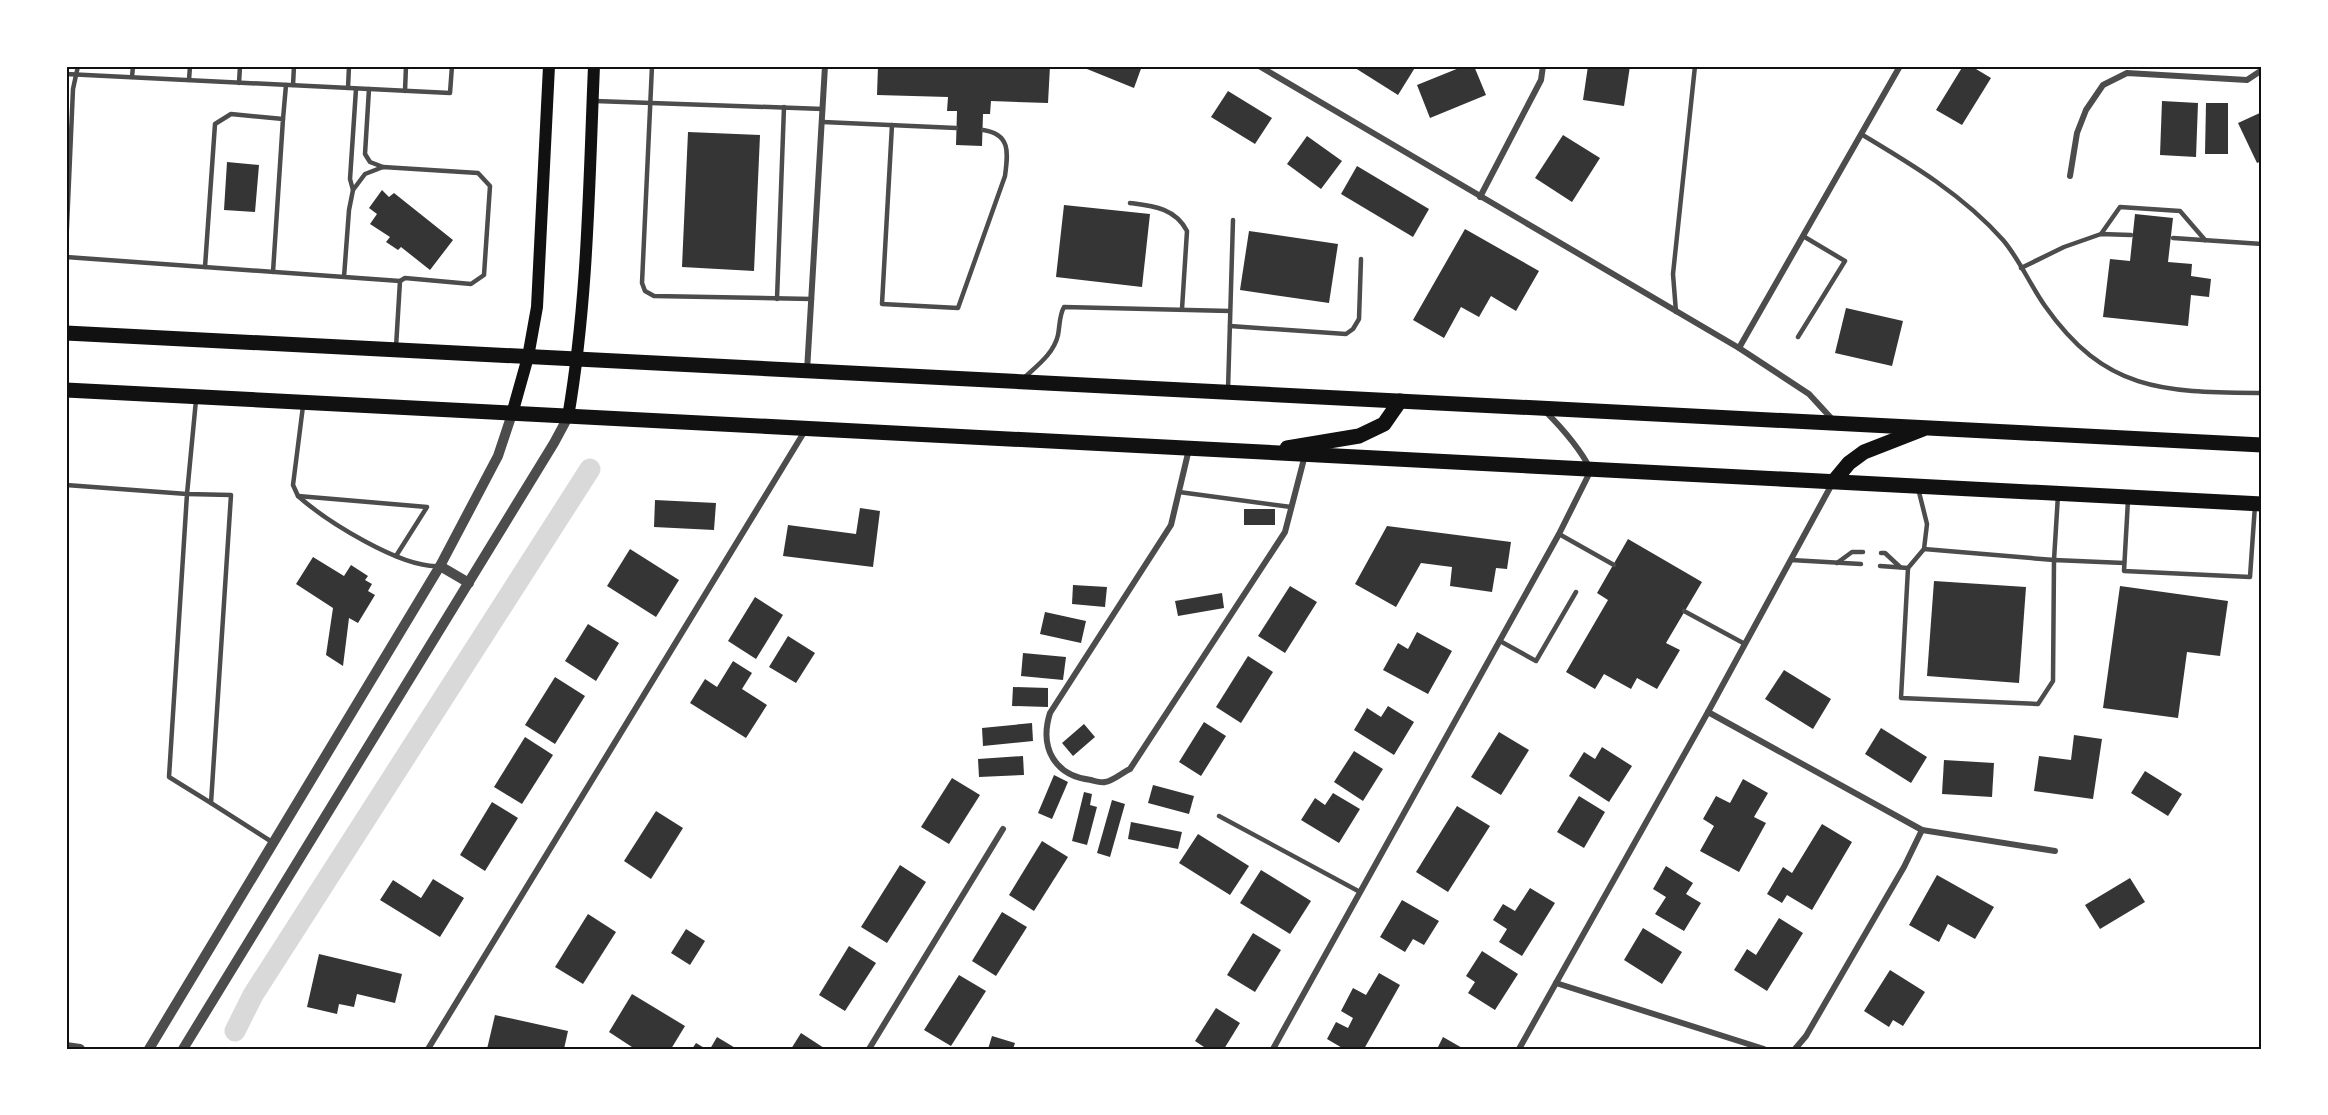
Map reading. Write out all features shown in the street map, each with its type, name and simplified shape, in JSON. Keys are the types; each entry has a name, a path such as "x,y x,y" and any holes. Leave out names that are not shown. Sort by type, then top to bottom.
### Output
{"main road":[{"path":"512,414 528,357 537,307 549,66"},
{"path":"568,417 578,360 594,66"},
{"path":"66,333 2262,445"},
{"path":"66,390 1591,470 1834,480 2259,504"},
{"path":"1264,452 1359,436 1384,424 1400,401"},
{"path":"1834,480 1864,452 1927,428"}],"street":[{"path":"807,371 825,66"},
{"path":"1259,66 1738,348 1809,394 1837,424"},
{"path":"1480,197 1541,80 1543,66"},
{"path":"1738,348 1900,66"},
{"path":"2070,176 2076,133 2086,110 2103,85 2127,73 2247,80 2262,70"},
{"path":"1273,1049 1559,534 1591,470 1568,434 1543,409"},
{"path":"149,1049 440,566 494,465 512,414"},
{"path":"183,1049 469,583 568,417"},
{"path":"428,1049 806,428"},
{"path":"1189,449 1171,525 1050,713 1046,726 1048,749 1057,765 1074,778 1105,782 1130,769 1285,531 1305,455"},
{"path":"1519,1049 1708,712 1834,480"},
{"path":"440,566 469,583"},
{"path":"1708,712 1922,830 2055,852"},
{"path":"869,1049 1004,829"},
{"path":"1796,1049 1818,1017 1904,867 1922,830"},
{"path":"1556,984 1764,1049"},
{"path":"66,1047 80,1049"}],"lane":[{"path":"66,249 73,89 78,66"},
{"path":"132,77 133,66"},
{"path":"189,80 190,66"},
{"path":"239,83 240,66"},
{"path":"293,85 294,66"},
{"path":"348,88 349,66"},
{"path":"405,91 406,66"},
{"path":"66,74 450,93 452,66"},
{"path":"652,66 642,283 645,291 654,296 812,299"},
{"path":"1676,312 1673,274 1695,66"},
{"path":"273,272 286,85"},
{"path":"353,190 350,179 356,89"},
{"path":"66,257 471,284 484,275 490,186 478,173 383,166 370,162 365,154 369,89"},
{"path":"593,101 823,109"},
{"path":"777,299 784,107"},
{"path":"205,267 214,124 231,114 283,119"},
{"path":"823,122 956,128"},
{"path":"892,125 882,304 958,308 1005,176 1008,155 1004,140 995,132 983,130"},
{"path":"1861,134 1926,172 1976,211 2006,243 2046,307 2065,330 2085,353 2106,367 2136,381 2178,391 2262,393"},
{"path":"344,276 349,210 353,190 365,174 383,166"},
{"path":"1130,202 1161,207 1182,222 1187,231 1182,309"},
{"path":"2101,234 2120,207 2180,211 2205,240"},
{"path":"1228,393 1233,220"},
{"path":"2021,268 2064,247 2101,234 2132,235"},
{"path":"1798,336 1845,261 1803,236"},
{"path":"2173,238 2262,244"},
{"path":"1230,326 1346,334 1359,319 1361,259"},
{"path":"396,350 400,280"},
{"path":"1019,382 1054,346 1059,333 1060,314 1065,307 1230,311"},
{"path":"196,397 187,494 169,777 273,843"},
{"path":"303,403 293,485 298,496 367,543 419,565 440,566"},
{"path":"66,485 231,495 211,803"},
{"path":"1917,485 1927,524 1924,549 1908,568 1901,698 2038,704 2054,681 2058,493"},
{"path":"1179,492 1292,507"},
{"path":"298,496 427,507 396,556"},
{"path":"2128,497 2124,571 2250,577 2259,504"},
{"path":"1559,534 1614,565"},
{"path":"1924,549 2055,560 2124,563"},
{"path":"1837,563 1852,552 1863,552"},
{"path":"1881,553 1885,553 1900,567"},
{"path":"1791,560 1861,564"},
{"path":"1880,566 1908,568"},
{"path":"1500,640 1536,662 1576,592"},
{"path":"1684,611 1745,644"},
{"path":"1219,816 1360,892"}],"building":[{"path":"878,66 1050,66 1048,103 991,101 990,114 983,114 982,146 956,145 957,111 947,111 948,97 877,95"},
{"path":"1089,66 1142,66 1134,88 1087,69"},
{"path":"1352,66 1416,66 1398,95"},
{"path":"1464,66 1474,66 1486,95 1430,118 1417,85"},
{"path":"1588,66 1630,66 1624,106 1583,100"},
{"path":"1963,66 1971,66 1991,78 1962,125 1936,110"},
{"path":"1228,91 1272,118 1255,144 1211,117"},
{"path":"2162,101 2198,103 2196,157 2160,155"},
{"path":"2206,103 2228,103 2228,154 2205,154"},
{"path":"2262,112 2262,161 2257,163 2238,123"},
{"path":"688,132 760,135 754,271 682,267"},
{"path":"1563,135 1600,158 1572,202 1535,178"},
{"path":"1307,136 1342,161 1321,189 1287,164"},
{"path":"227,162 259,165 255,212 224,210"},
{"path":"1357,166 1429,209 1413,237 1341,194"},
{"path":"382,190 389,197 394,193 453,240 430,270 401,247 398,250 386,242 390,237 370,224 377,214 369,208"},
{"path":"1064,205 1150,214 1142,287 1056,277"},
{"path":"2135,214 2173,218 2168,262 2192,264 2191,276 2211,279 2209,297 2191,295 2188,326 2103,317 2110,259 2130,261"},
{"path":"1465,229 1539,271 1516,311 1491,296 1479,317 1461,307 1444,338 1413,320"},
{"path":"1249,231 1338,244 1329,303 1240,290"},
{"path":"1846,308 1903,321 1892,366 1835,353"},
{"path":"655,500 716,503 714,530 654,527"},
{"path":"860,508 880,511 873,567 783,556 788,525 856,534"},
{"path":"1244,509 1275,509 1275,525 1244,525"},
{"path":"1387,526 1511,542 1507,569 1496,568 1492,592 1450,586 1452,567 1421,563 1396,607 1355,584"},
{"path":"1628,539 1702,582 1666,643 1680,650 1657,689 1637,678 1631,689 1604,674 1595,689 1566,672 1608,600 1597,593"},
{"path":"630,549 679,580 656,617 607,586"},
{"path":"313,557 344,576 351,565 368,576 365,580 372,584 368,591 375,595 358,623 349,618 343,666 326,655 333,608 296,584"},
{"path":"1934,581 2026,587 2019,683 1927,676"},
{"path":"1073,585 1107,587 1105,607 1072,604"},
{"path":"1290,586 1317,602 1285,653 1258,636"},
{"path":"2120,586 2228,601 2220,656 2187,652 2178,718 2103,708"},
{"path":"1222,593 1224,608 1178,616 1175,601"},
{"path":"755,597 783,615 756,659 728,641"},
{"path":"1045,612 1086,621 1081,643 1040,634"},
{"path":"588,624 619,643 596,681 565,661"},
{"path":"1417,632 1452,651 1428,694 1383,670 1398,643 1408,649"},
{"path":"788,636 815,653 796,683 769,667"},
{"path":"1023,653 1066,657 1063,680 1021,676"},
{"path":"1248,656 1273,672 1241,723 1216,707"},
{"path":"733,661 752,673 742,689 767,705 746,738 690,703 705,679 717,687"},
{"path":"1784,670 1831,699 1813,729 1765,699"},
{"path":"555,677 585,696 555,744 525,725"},
{"path":"1013,687 1048,688 1048,707 1012,706"},
{"path":"1388,706 1414,722 1394,755 1354,730 1367,708 1381,717"},
{"path":"1204,722 1226,736 1201,776 1179,762"},
{"path":"1032,723 1033,741 983,746 982,728"},
{"path":"1084,724 1095,737 1073,756 1062,743"},
{"path":"1881,728 1927,757 1911,783 1865,754"},
{"path":"1499,732 1529,750 1501,795 1471,777"},
{"path":"2074,735 2102,739 2093,799 2034,791 2039,756 2071,760"},
{"path":"525,737 553,755 522,804 494,787"},
{"path":"1602,747 1632,766 1609,802 1569,776 1584,752 1595,759"},
{"path":"1354,751 1383,769 1363,801 1334,782"},
{"path":"1023,756 1024,775 979,777 978,759"},
{"path":"1944,760 1994,763 1992,797 1942,794"},
{"path":"2145,771 2182,794 2168,816 2131,793"},
{"path":"1054,775 1068,782 1052,819 1038,813"},
{"path":"952,778 980,795 949,844 921,827"},
{"path":"1743,779 1768,793 1754,817 1766,823 1739,872 1700,851 1714,826 1703,819 1716,796 1730,803"},
{"path":"1153,785 1194,796 1189,814 1148,803"},
{"path":"1084,792 1092,794 1090,805 1097,807 1087,845 1072,841"},
{"path":"1333,793 1360,809 1339,843 1301,820 1315,798 1325,805"},
{"path":"1579,796 1605,812 1584,848 1557,832"},
{"path":"1112,800 1125,804 1110,857 1097,853"},
{"path":"492,802 518,818 485,871 460,855"},
{"path":"1457,806 1490,826 1448,892 1416,872"},
{"path":"656,811 683,828 651,879 624,861"},
{"path":"1131,822 1182,832 1178,849 1128,839"},
{"path":"1822,824 1852,842 1812,910 1787,895 1782,903 1767,894 1783,867 1792,873"},
{"path":"1198,834 1249,866 1230,895 1179,863"},
{"path":"1042,841 1068,857 1034,911 1009,895"},
{"path":"900,865 926,882 887,943 861,927"},
{"path":"1666,866 1693,883 1686,894 1701,903 1684,931 1655,914 1666,897 1653,889"},
{"path":"1261,870 1311,901 1290,934 1240,903"},
{"path":"1937,875 1994,907 1975,939 1948,924 1939,942 1909,925"},
{"path":"2130,878 2145,902 2100,929 2085,905"},
{"path":"433,879 464,898 440,937 380,900 393,880 421,898"},
{"path":"1530,888 1555,903 1522,956 1499,942 1507,929 1493,920 1503,904 1515,911"},
{"path":"1402,900 1439,921 1424,945 1413,939 1405,952 1380,937"},
{"path":"1002,912 1027,927 996,976 972,961"},
{"path":"588,914 616,932 583,984 555,967"},
{"path":"1779,918 1803,933 1767,991 1734,970 1747,949 1756,955"},
{"path":"1643,928 1682,952 1662,984 1624,960"},
{"path":"686,929 705,941 690,965 671,953"},
{"path":"1253,933 1281,950 1255,992 1227,975"},
{"path":"849,946 876,963 845,1011 819,995"},
{"path":"1482,951 1518,974 1495,1010 1468,993 1475,982 1466,976"},
{"path":"319,954 402,974 395,1003 357,994 354,1007 339,1004 337,1014 307,1007"},
{"path":"1890,970 1925,992 1903,1026 1893,1020 1889,1027 1864,1011"},
{"path":"1379,973 1400,985 1364,1049 1344,1049 1327,1039 1336,1022 1348,1028 1353,1018 1341,1011 1353,988 1366,995"},
{"path":"959,975 986,991 951,1046 924,1030"},
{"path":"632,994 685,1026 671,1049 635,1049 609,1032"},
{"path":"1216,1008 1240,1023 1224,1049 1207,1049 1195,1041"},
{"path":"495,1015 568,1031 564,1049 487,1049"},
{"path":"801,1033 824,1048 791,1049"},
{"path":"992,1036 1015,1043 1013,1049 988,1049"},
{"path":"717,1037 737,1049 710,1049"},
{"path":"1443,1037 1464,1049 1437,1049"},
{"path":"696,1043 706,1049 692,1049"}],"waterway":[{"path":"235,1031 253,995 590,469"}]}
